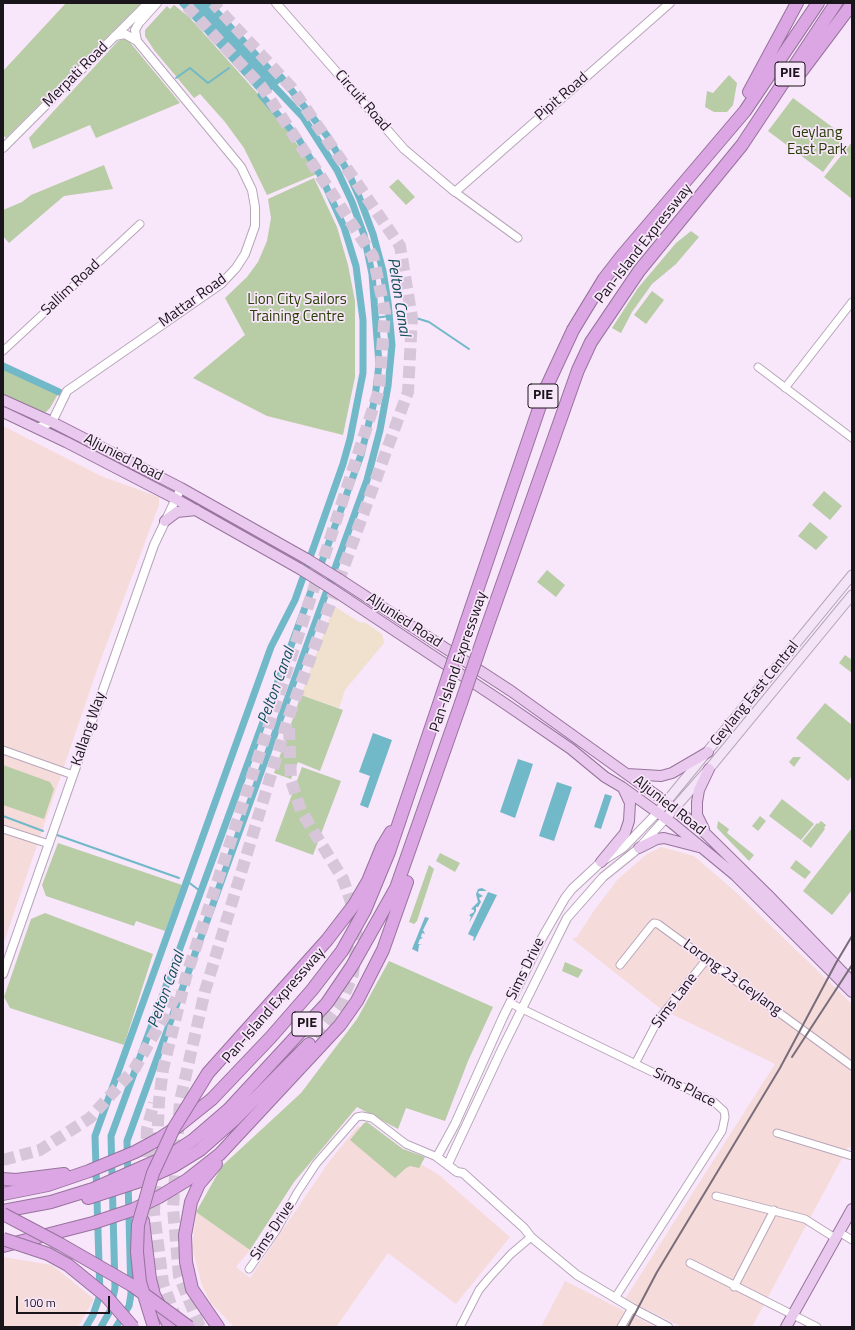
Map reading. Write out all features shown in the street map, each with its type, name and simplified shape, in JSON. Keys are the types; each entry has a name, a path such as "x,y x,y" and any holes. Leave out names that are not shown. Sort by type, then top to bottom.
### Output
{"highway":[{"path":"745,111 750,90 797,3"},
{"name":"Pan-Island Expressway","path":"3,1194 48,1185 91,1170 135,1152 177,1127 212,1099 272,1037 312,990 342,951 364,910 383,855 382,846 398,823 546,388 562,350 584,310 604,280 641,232 673,198 745,111 818,3"},
{"name":"Pan-Island Expressway","path":"3,1211 66,1197 93,1193 170,1155 214,1123 327,1003 352,966 396,888 578,370 598,330 640,271 742,145 836,3"},
{"path":"742,145 774,106 852,4"},
{"path":"154,1327 140,1282 137,1252 138,1225 153,1173 174,1128 208,1073 327,940 354,905 383,855"},
{"path":"3,1246 93,1223 132,1210 159,1197 187,1180 220,1154 340,1025 357,1001 383,950 408,877 406,863"},
{"path":"93,1193 134,1184 188,1158 218,1136 309,1044"},
{"path":"218,1327 192,1289 186,1262 185,1235 191,1202 199,1184 218,1161 220,1154"},
{"path":"3,1179 16,1180 91,1170"},
{"path":"3,1214 60,1244 133,1286 189,1327"},
{"path":"143,1220 150,1280 154,1295 170,1327"},
{"path":"3,1239 48,1254 68,1265 106,1296 133,1327"}],"main road":[{"name":"Aljunied Road","path":"3,400 52,422 182,488 307,559 511,691 675,809 705,833 852,982"},
{"name":"Aljunied Road","path":"3,412 176,499 300,569 504,702 571,749 605,777 622,787 706,850 735,875 852,992"},
{"path":"165,521 177,512 196,510"},
{"name":"Geylang East Central","path":"661,816 665,802 708,752 852,575"},
{"name":"Geylang East Central","path":"661,816 675,809 852,595"},
{"path":"627,774 660,776 672,773 708,752"},
{"path":"705,833 697,815 697,802 699,790 709,769"},
{"path":"601,862 625,833 629,821 630,803 622,787"},
{"path":"639,848 657,839 664,838 706,850"},
{"path":"786,1327 852,1209"}],"street":[{"name":"Merpati Road","path":"3,148 148,3"},
{"path":"137,41 135,30 139,23 157,3"},
{"name":"Circuit Road","path":"276,3 404,149 455,192"},
{"name":"Pipit Road","path":"455,192 670,3"},
{"path":"115,36 125,34 137,41"},
{"name":"Mattar Road","path":"52,422 67,391 221,284 236,268 245,254 255,226 255,207 252,190 241,167 137,41"},
{"path":"455,192 518,238"},
{"name":"Sallim Road","path":"3,351 140,224"},
{"path":"787,390 852,302"},
{"path":"787,390 852,309"},
{"path":"758,367 852,438"},
{"path":"37,428 52,422"},
{"name":"Kallang Way","path":"3,974 154,545 182,488"},
{"path":"3,750 73,775"},
{"name":"Sims Drive","path":"448,1164 567,918 603,877 639,848 661,816"},
{"name":"Sims Drive","path":"249,1269 280,1225 297,1193 316,1164 357,1117 362,1116 376,1120 406,1144 435,1155 455,1124 510,1003 542,938 565,898 572,889 601,862 623,848 661,816"},
{"path":"3,829 50,841"},
{"name":"Lorong 23 Geylang","path":"620,965 654,924 658,924 852,1066"},
{"name":"Sims Lane","path":"635,1064 658,1020 706,960"},
{"name":"Sims Place","path":"510,1003 714,1102 724,1111 725,1117 722,1131 615,1298"},
{"path":"777,1133 852,1156"},
{"path":"435,1155 457,1172 460,1177 521,1232 529,1235 577,1275 632,1308 668,1327"},
{"path":"716,1196 805,1219 837,1235 852,1240"},
{"path":"734,1287 774,1210"},
{"path":"460,1327 479,1290 488,1278 529,1235"},
{"path":"690,1263 734,1287 794,1314 818,1327"},
{"path":"621,1327 632,1308"}],"shaded area":[{"path":"3,426 101,476 159,497 159,505 99,664 3,945"},
{"path":"334,606 359,622 366,623 382,634 384,643 345,690 339,708 301,695"},
{"path":"661,847 694,856 738,894 852,1004 852,1148 848,1147 752,1327 682,1327 625,1299 775,1064 661,1009 572,939 577,937 593,912 618,879 647,854"},
{"path":"358,1126 439,1175 510,1237 456,1304 388,1253 336,1327 234,1327 210,1302 202,1285 192,1248 196,1212 250,1250 236,1267 250,1278 328,1163"},
{"path":"3,1257 52,1265 94,1299 78,1327 3,1327"},
{"path":"565,1281 656,1327 541,1327"}],"green space":[{"path":"66,3 141,3 6,138 3,135 3,71"},
{"path":"174,5 189,17 258,94 290,134 317,174 267,195 244,148 225,122 200,94 194,98 154,50 145,36 145,30 167,6 170,9"},
{"path":"124,39 128,40 180,103 96,138 90,125 33,149 29,138 118,41"},
{"path":"729,75 737,83 733,105 727,112 714,112 705,107 707,91 713,93"},
{"name":"Geylang East Park","path":"793,98 843,135 841,148 823,172 768,131"},
{"path":"852,142 852,199 824,177"},
{"path":"104,165 113,189 64,196 9,243 3,236 3,210 22,202 31,195"},
{"name":"Lion City Sailors Training Centre","path":"314,178 337,227 348,265 355,301 355,377 343,435 267,416 193,378 245,335 225,298 247,277 258,262 267,241 271,218 268,199"},
{"path":"398,179 415,197 406,205 389,187"},
{"path":"691,231 699,237 676,264 652,284 632,312 621,333 612,328 638,288 676,243"},
{"path":"652,291 664,300 646,324 634,315"},
{"path":"3,368 58,394 50,408 46,412 41,413 3,396"},
{"path":"824,491 842,506 830,520 812,505"},
{"path":"810,522 828,537 816,550 798,536"},
{"path":"547,570 565,585 556,597 537,582"},
{"path":"845,655 852,660 852,673 839,663"},
{"path":"301,695 343,710 320,771 298,762 291,779 274,773"},
{"path":"825,703 852,725 852,776 848,781 796,738"},
{"path":"793,757 801,757 794,767 789,762"},
{"path":"3,765 50,782 54,789 44,819 3,805"},
{"path":"302,767 341,781 313,855 275,841"},
{"path":"782,799 814,824 801,840 769,816"},
{"path":"760,816 766,821 758,831 752,826"},
{"path":"718,821 729,829 727,833 754,855 749,861 717,828"},
{"path":"821,821 826,825 824,828 825,829 811,848 802,841 817,823 818,824"},
{"path":"852,828 852,890 832,915 803,891"},
{"path":"58,843 182,885 165,931 136,921 134,926 46,896 42,885"},
{"path":"440,853 460,863 455,872 436,861"},
{"path":"796,860 811,872 805,879 790,868"},
{"path":"429,865 434,869 417,921 414,924 409,922"},
{"path":"45,913 153,954 124,1045 10,1008 4,997 31,919"},
{"path":"389,961 493,1007 468,1061 445,1121 406,1108 398,1129 357,1107 294,1182 250,1250 196,1212 222,1166 301,1093 357,1019"},
{"path":"565,962 583,970 578,978 562,971"},
{"path":"367,1122 403,1149 425,1157 419,1168 410,1166 395,1178 350,1140 364,1123"}],"water":[{"path":"178,3 213,3 281,77 261,95"},
{"path":"373,733 392,740 368,808 360,805 370,776 359,772"},
{"path":"518,759 533,764 515,818 500,812"},
{"path":"557,782 572,787 554,841 539,836"},
{"path":"605,794 612,796 601,829 594,827"},
{"path":"482,888 487,891 479,891 478,893 483,896 479,898 481,902 478,907 476,907 476,911 469,923 471,917 469,915 474,912 474,910 471,909 478,902 476,894 478,889"},
{"path":"488,892 497,895 474,941 474,937 468,934"},
{"path":"425,917 429,918 423,930 425,934 422,933 421,937 423,938 420,939 418,944 422,945 419,945 418,952 412,949"}],"waterway":[{"path":"176,78 190,68 208,83 229,68"},
{"name":"Pelton Canal","path":"86,1327 93,1315 100,1295 95,1136 271,647 295,600 343,464 350,439 363,373 363,320 356,266 344,227 322,178 298,138 261,95 281,77 328,137 348,172 373,234 383,271 388,302 392,345 388,386 380,430 367,480 127,1141 131,1294 129,1306 116,1327"},
{"name":"Pelton Canal","path":"101,1327 110,1311 115,1288 111,1136 361,455 375,398 379,364 372,274 364,235 352,202 337,170 303,117 270,82"},
{"path":"375,318 389,316"},
{"path":"416,318 429,322 469,349"},
{"path":"3,366 59,392"},
{"path":"3,816 43,831"},
{"path":"57,835 179,878"},
{"path":"187,881 200,891"}],"tunnel":[{"path":"177,1321 163,1283 154,1212 159,1101 163,1069 186,977 379,390 385,312 373,256 262,87 184,3"},
{"path":"200,1327 179,1276 173,1208 180,1101 205,991 289,716 408,392 412,318 400,246 291,87 213,3"},
{"path":"289,728 291,780 301,811 343,879 354,911 357,938 353,974 341,1003 309,1044"},
{"path":"3,1160 40,1150 90,1118 135,1068 178,992"},
{"path":"145,1175 147,1129 154,1103"}],"railway":[{"path":"628,1327 657,1272 780,1068 852,936"},
{"path":"792,1057 852,965"}]}
